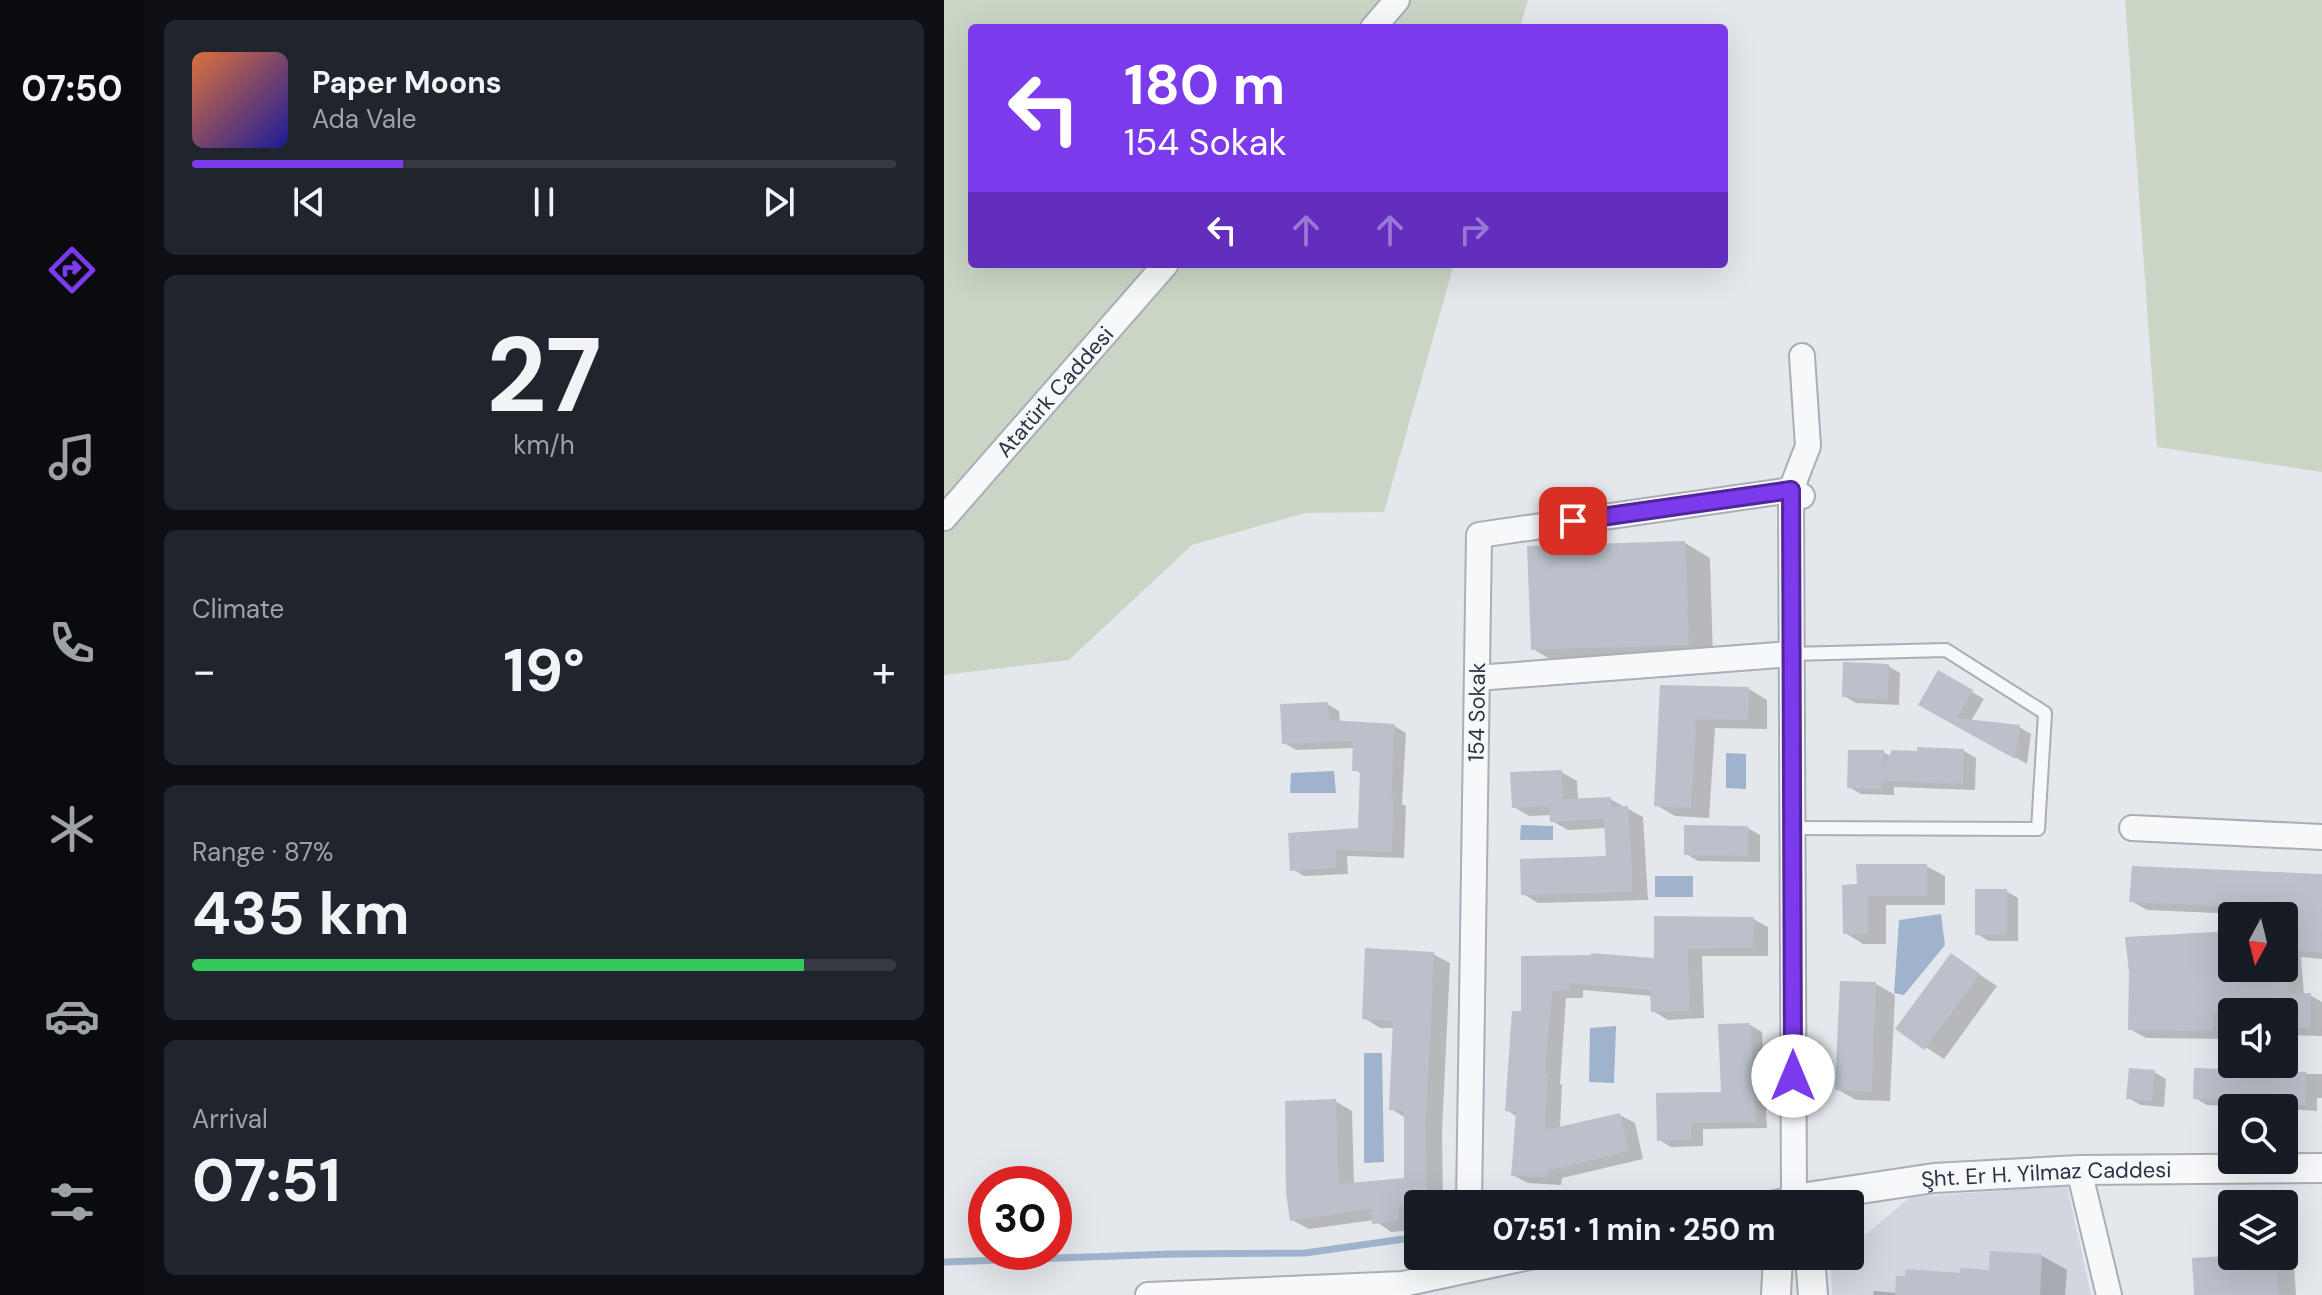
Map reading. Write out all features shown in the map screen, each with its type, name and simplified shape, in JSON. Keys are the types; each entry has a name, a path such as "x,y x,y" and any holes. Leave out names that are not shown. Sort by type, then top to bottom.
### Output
{"street":[{"path":"1376,24 1397,0"},
{"name":"Atatürk Caddesi","path":"944,518 1163,268"},
{"path":"1788,1190 1791,654 1796,493 1808,446 1802,356"},
{"name":"154 Sokak","path":"1469,1190 1479,535 1796,493"},
{"path":"1477,678 1791,654"},
{"path":"2132,828 2322,837"},
{"name":"Şht. Er H. Yilmaz Caddesi","path":"1864,1190 1934,1178 2079,1170 2322,1168"},
{"path":"2079,1170 2109,1295"},
{"path":"1148,1295 1403,1284 1446,1270"},
{"path":"1776,1295 1777,1270"},
{"path":"1811,1270 1813,1295"}],"lane":[{"path":"1791,654 1946,650 2045,713 2038,829 1792,828"}],"shaded area":[{"path":"2067,1186 2091,1295 1832,1295 1831,1270 1864,1270 1864,1236 1911,1197"}],"green space":[{"path":"944,0 1528,0 1521,24 968,24 968,268 1453,268 1384,512 1305,513 1192,545 1069,660 944,675"},
{"path":"2125,0 2322,0 2322,472 2157,447"}],"water":[{"path":"1726,753 1746,754 1746,789 1726,788"},
{"path":"1334,771 1336,793 1290,793 1291,773"},
{"path":"1521,825 1553,826 1553,840 1520,840"},
{"path":"1655,876 1693,876 1693,897 1655,897"},
{"path":"1941,914 1945,945 1904,995 1894,993 1899,920"},
{"path":"1616,1026 1614,1083 1589,1082 1590,1028"},
{"path":"1364,1053 1382,1053 1384,1162 1364,1163"}],"building":[{"path":"1685,541 1689,645 1531,650 1527,546"},
{"path":"1843,662 1889,664 1887,700 1842,697"},
{"path":"1938,670 1973,690 1957,718 2020,725 2015,759 1918,705"},
{"path":"1660,685 1749,687 1748,720 1696,719 1691,808 1654,806"},
{"path":"1328,702 1329,720 1395,724 1392,852 1336,850 1337,868 1290,871 1288,833 1358,828 1360,771 1352,771 1353,741 1282,744 1280,704"},
{"path":"1917,747 1964,749 1963,784 1882,781 1882,789 1847,788 1848,750 1884,750 1883,767 1892,750 1917,751"},
{"path":"1562,770 1563,799 1611,797 1611,807 1628,806 1633,892 1521,895 1520,859 1606,856 1604,819 1550,822 1549,806 1512,808 1510,772"},
{"path":"1684,825 1748,826 1748,856 1684,855"},
{"path":"1856,864 1927,864 1927,896 1868,896 1868,934 1843,934 1842,885 1857,884"},
{"path":"2132,866 2322,874 2322,953 2298,950 2298,902 2218,902 2218,906 2129,902"},
{"path":"1975,889 2007,889 2007,935 1975,935"},
{"path":"1654,916 1754,917 1753,948 1688,949 1690,1011 1651,1012 1650,990 1569,983 1569,990 1552,991 1545,1074 1548,1074 1545,1130 1620,1113 1629,1151 1547,1171 1547,1178 1511,1176 1516,1112 1505,1111 1512,1011 1521,1011 1521,956 1591,953 1654,958"},
{"path":"2218,932 2218,982 2288,982 2289,993 2311,993 2310,1028 2298,1028 2298,998 2218,998 2218,1012 2213,1012 2213,1031 2128,1030 2129,972 2125,937"},
{"path":"1365,948 1434,952 1426,1122 1427,1190 1404,1190 1404,1206 1398,1207 1399,1221 1372,1224 1371,1209 1290,1221 1286,1192 1285,1101 1336,1099 1339,1184 1404,1178 1404,1111 1389,1110 1393,1021 1362,1019"},
{"path":"1951,953 1980,974 1924,1050 1895,1029"},
{"path":"1840,981 1876,982 1872,1092 1835,1090"},
{"path":"1750,1023 1756,1122 1691,1123 1691,1140 1657,1141 1656,1093 1721,1092 1718,1024"},
{"path":"2129,1068 2155,1070 2152,1101 2126,1099"},
{"path":"2194,1068 2218,1069 2218,1078 2298,1078 2298,1072 2306,1072 2306,1105 2298,1105 2298,1094 2218,1094 2218,1100 2193,1099"},
{"path":"1990,1251 2042,1254 2040,1295 1895,1295 1896,1276 1905,1276 1906,1269 1960,1273 1960,1268 1989,1270"},
{"path":"2218,1256 2218,1270 2277,1270 2279,1295 2194,1295 2192,1258"}],"waterway":[{"path":"944,1262 1305,1253 1404,1239"}],"route":[{"path":"1573,521 1791,490 1793,1076"}]}
